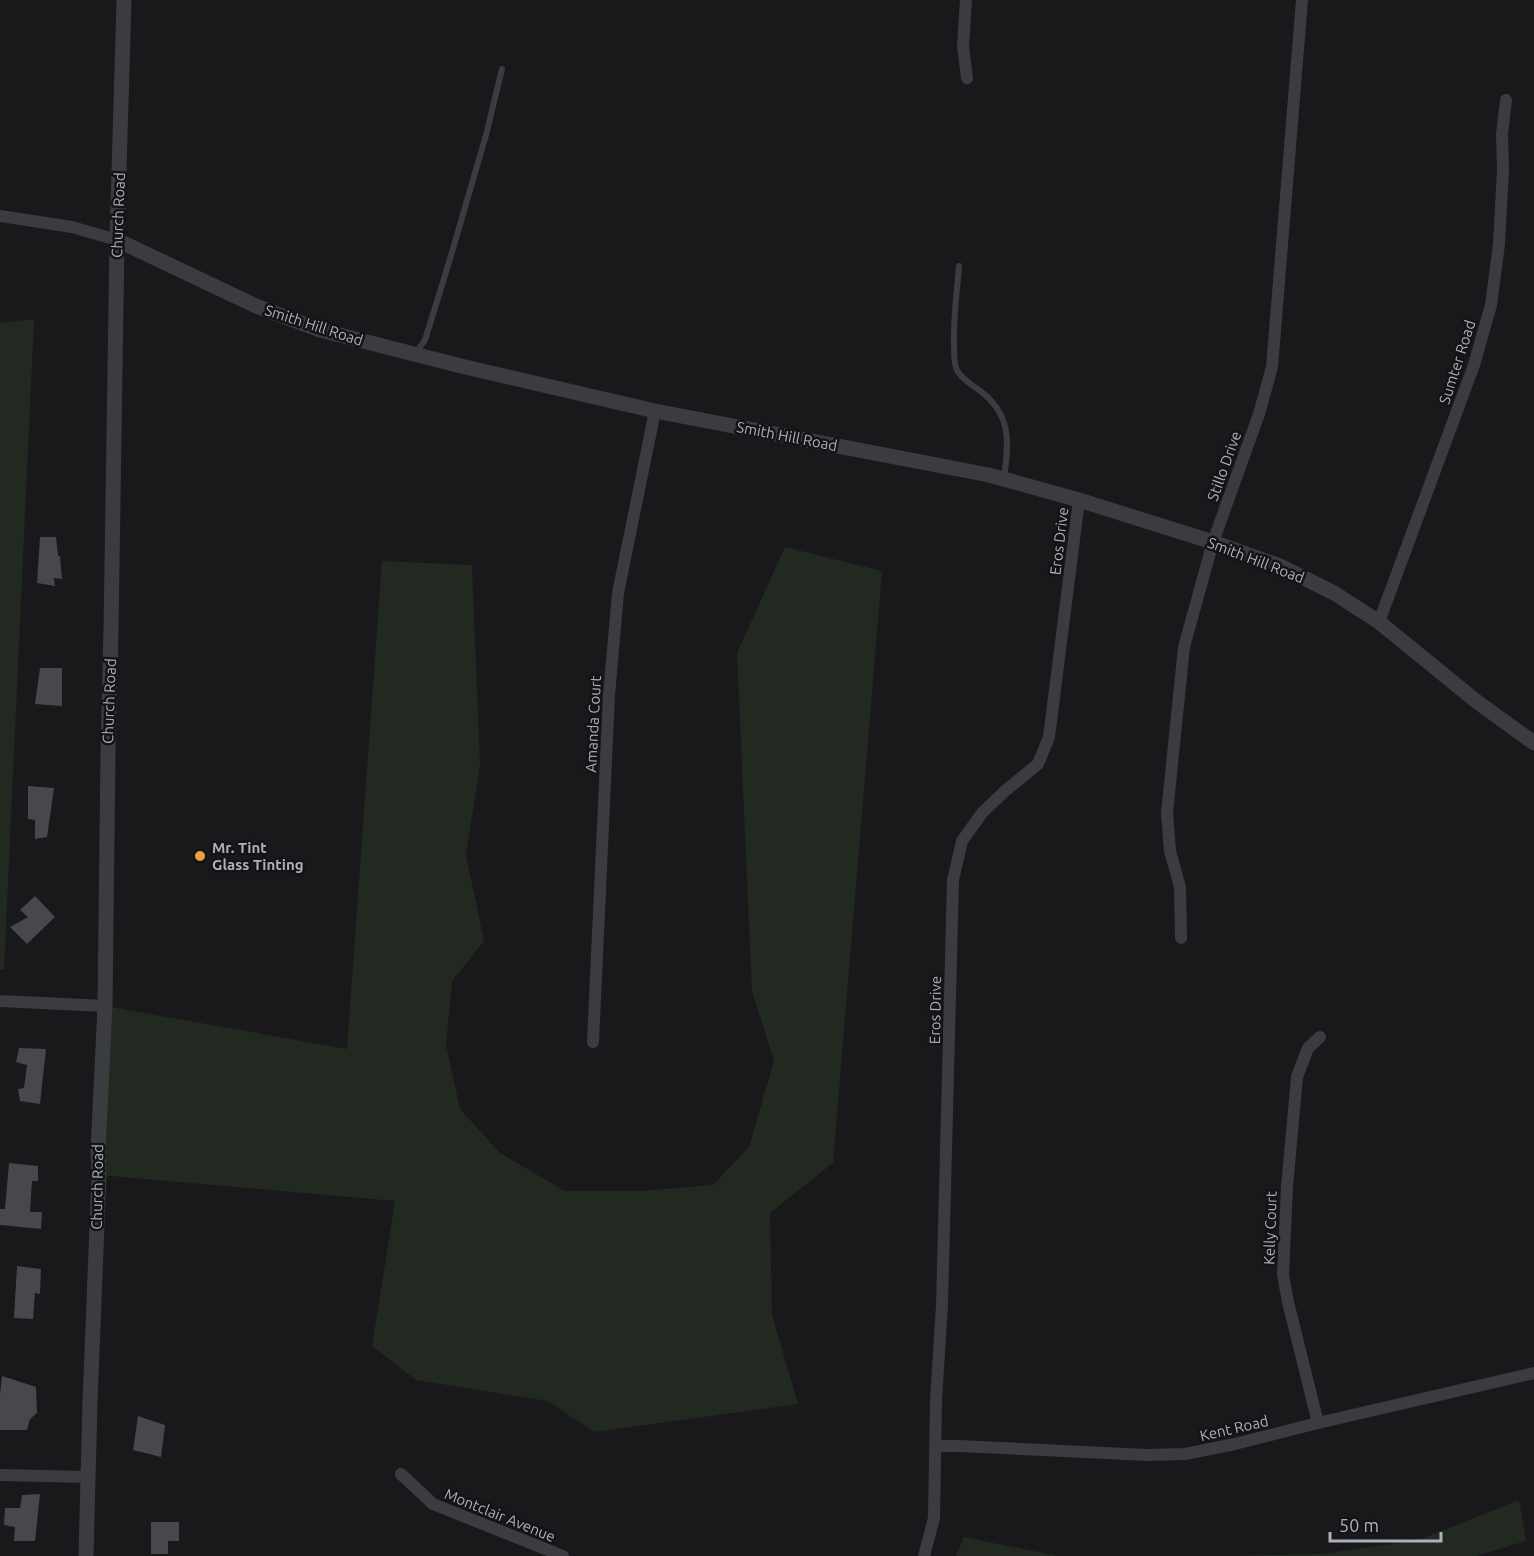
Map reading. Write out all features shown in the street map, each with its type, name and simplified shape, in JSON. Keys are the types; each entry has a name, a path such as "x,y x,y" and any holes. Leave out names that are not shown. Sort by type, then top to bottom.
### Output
{"street":[{"name":"Church Road","path":"86,1556 98,1151 105,1006 117,240 124,0"},
{"path":"966,0 963,46 967,78"},
{"name":"Stillo Drive","path":"1181,938 1180,887 1170,851 1167,813 1184,647 1213,542 1259,414 1272,367 1302,0"},
{"name":"Sumter Road","path":"1379,622 1474,365 1491,305 1499,244 1503,171 1502,134 1506,100"},
{"name":"Smith Hill Road","path":"0,216 72,227 117,240 267,310 320,330 655,411 988,475 1079,500 1213,542 1280,566 1334,593 1379,622 1476,701 1534,743"},
{"name":"Amanda Court","path":"593,1042 609,695 618,593 655,411"},
{"name":"Eros Drive","path":"924,1556 934,1518 953,880 962,841 982,813 1038,764 1049,736 1079,500"},
{"path":"0,1001 105,1006"},
{"name":"Kelly Court","path":"1318,1423 1283,1275 1287,1187 1297,1077 1308,1048 1320,1037"},
{"name":"Kent Road","path":"935,1446 1147,1455 1185,1454 1534,1373"},
{"name":"Montclair Avenue","path":"401,1474 433,1504 563,1556"},
{"path":"0,1475 87,1477"}],"lane":[{"path":"415,354 425,340 450,260 486,135 502,69"},
{"path":"959,266 953,327 956,370 990,398 1000,413 1006,429 1008,449 1004,479"}],"shaded area":[{"path":"34,319 4,969 0,969 0,323"},
{"path":"785,547 882,571 833,1163 770,1213 772,1315 798,1404 594,1432 548,1401 416,1380 372,1346 395,1201 99,1175 105,1006 347,1049 382,561 472,565 480,765 466,855 484,941 452,981 446,1045 460,1109 500,1153 565,1191 641,1191 713,1185 749,1147 774,1061 752,991 737,653"},
{"path":"1519,1500 1526,1541 1476,1556 1227,1556 1322,1554 1419,1540"},
{"path":"964,1537 1058,1556 956,1556"}],"building":[{"path":"40,537 56,537 62,579 54,578 55,586 37,583"},
{"path":"40,668 62,668 62,706 35,704"},
{"path":"28,786 54,788 47,837 35,839 35,820 28,819"},
{"path":"35,896 55,917 27,944 10,927 28,917 20,910"},
{"path":"19,1048 46,1049 40,1104 20,1101 18,1089 24,1088 27,1065 16,1062"},
{"path":"9,1163 38,1166 38,1181 32,1181 30,1212 42,1212 41,1229 0,1225 0,1209 5,1209"},
{"path":"17,1266 41,1269 40,1294 35,1293 33,1319 14,1318"},
{"path":"2,1376 36,1387 37,1413 30,1419 27,1430 0,1430"},
{"path":"138,1416 165,1425 161,1457 133,1450"},
{"path":"40,1494 35,1541 14,1541 15,1527 4,1525 5,1508 20,1508 22,1495"},
{"path":"151,1522 179,1522 179,1541 168,1541 168,1554 151,1554"}],"place":[{"name":"Mr. Tint Glass Tinting","path":"200,856"}]}
